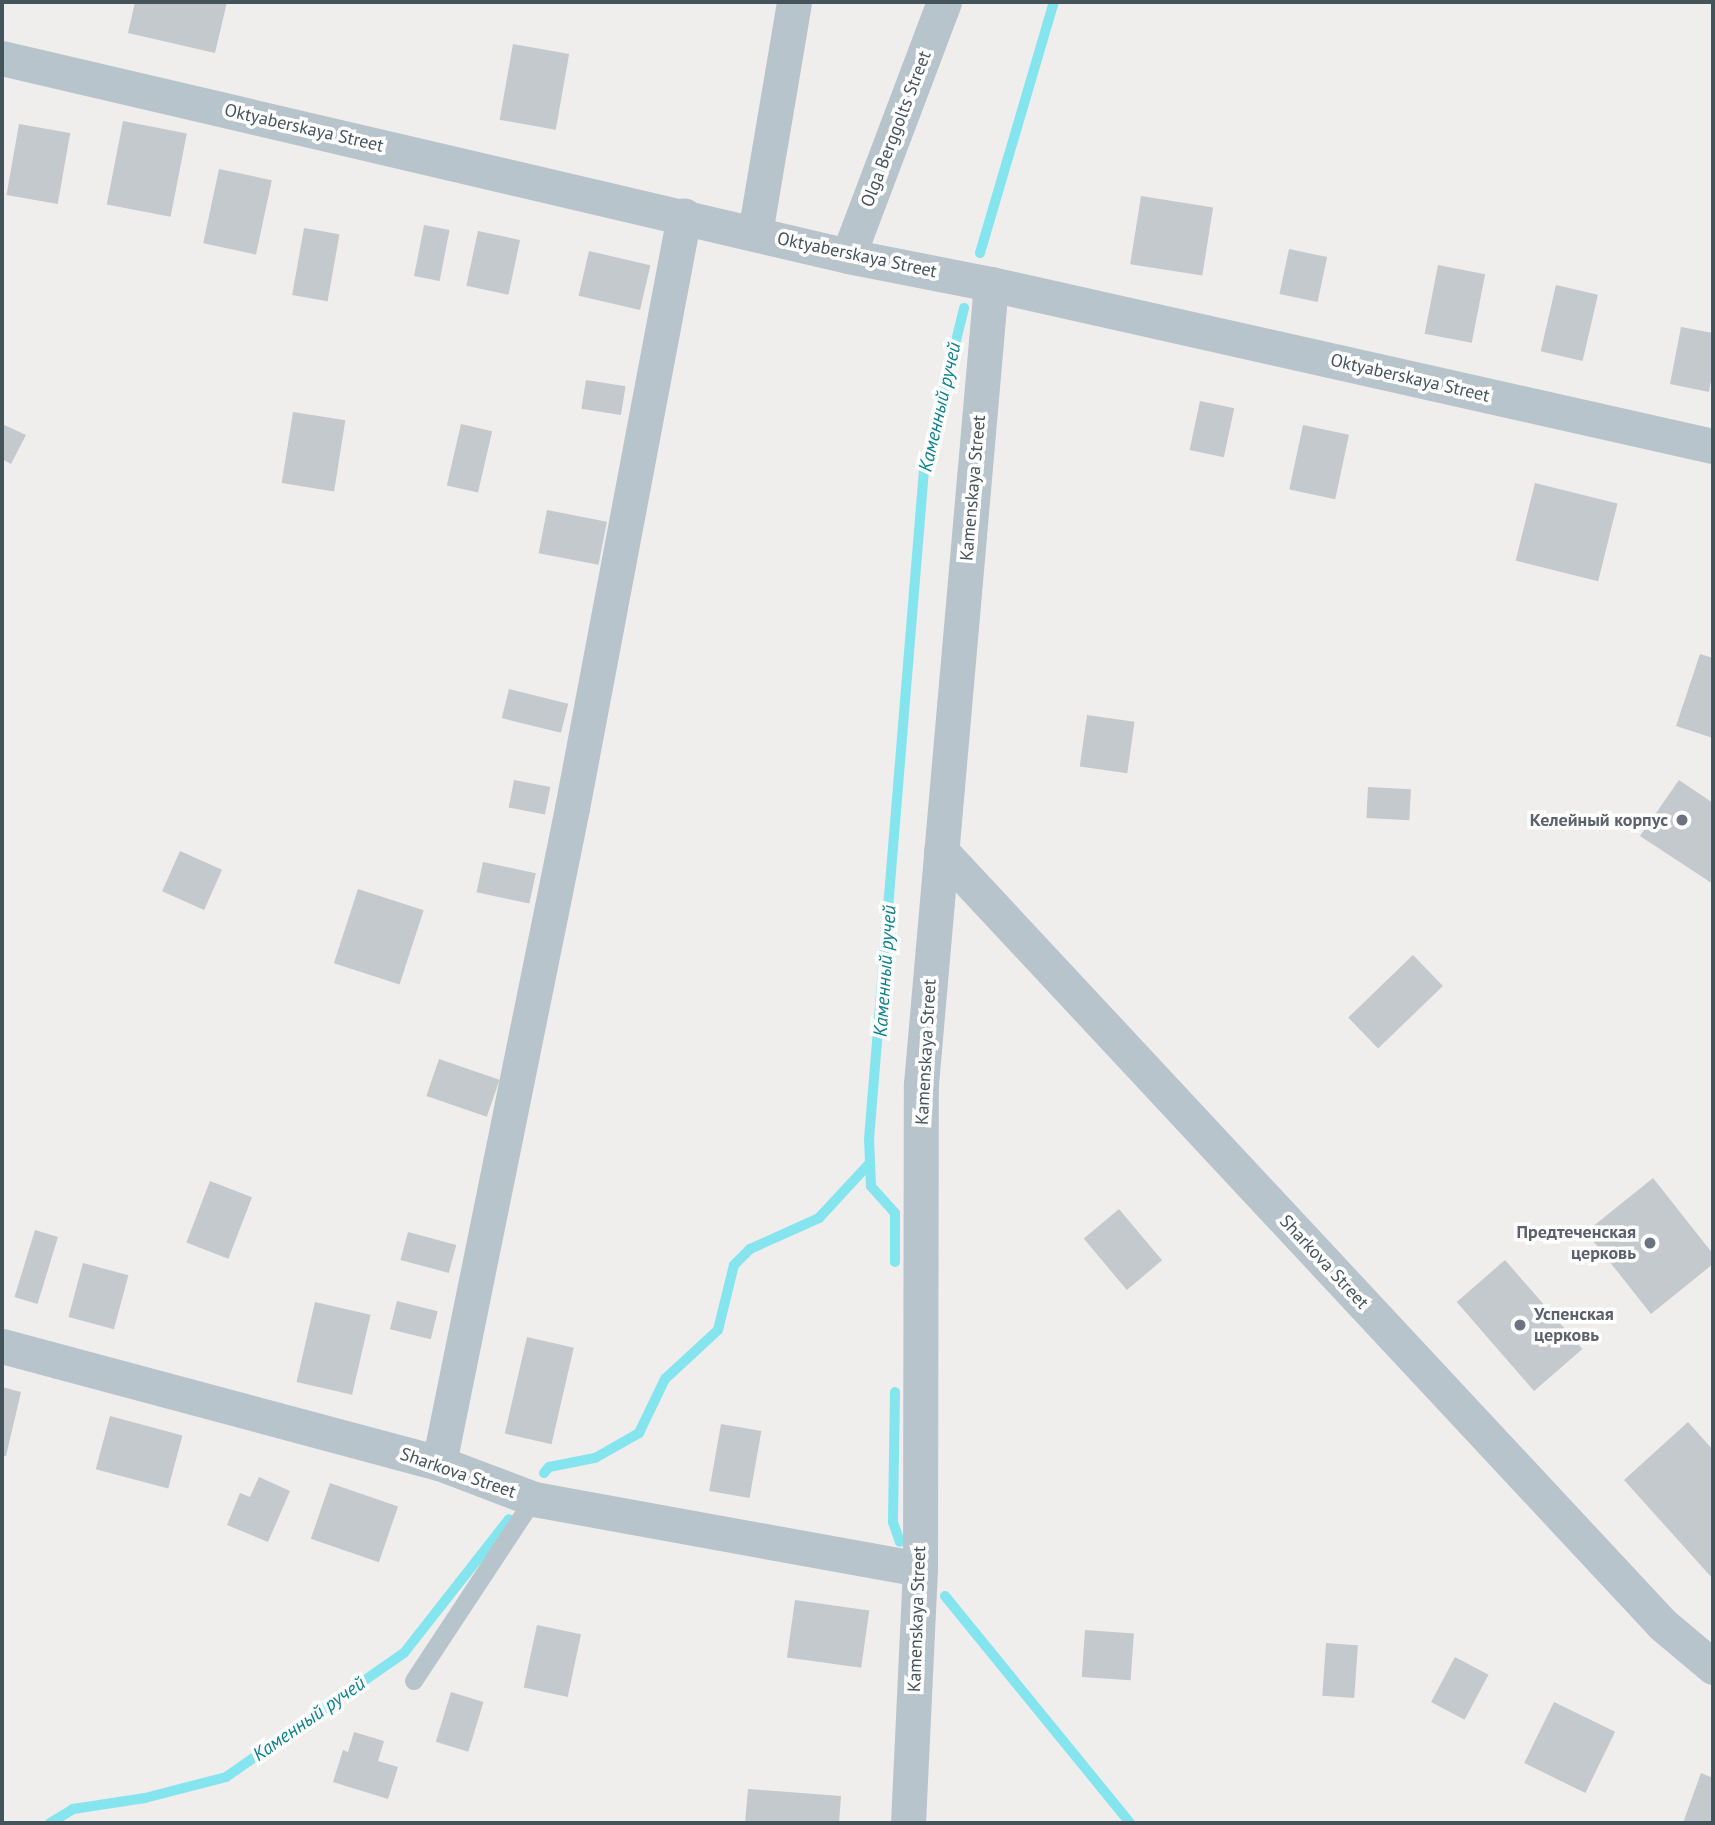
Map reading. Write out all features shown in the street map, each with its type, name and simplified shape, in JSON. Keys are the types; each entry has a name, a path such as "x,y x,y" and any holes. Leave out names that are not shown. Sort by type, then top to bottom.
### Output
{"street":[{"path":"755,233 794,2"},
{"name":"Olga Berggolts Street","path":"848,256 944,2"},
{"name":"Oktyaberskaya Street","path":"2,58 848,256 991,284 1713,446"},
{"path":"439,1463 569,822 684,216"},
{"name":"Kamenskaya Street","path":"908,1823 920,1569 921,1084 991,284"},
{"name":"Sharkova Street","path":"941,851 1652,1614 1713,1667"},
{"name":"Sharkova Street","path":"2,1346 439,1463 534,1499 920,1569"}],"lane":[{"path":"414,1681 534,1499"}],"building":[{"path":"135,2 227,2 215,53 128,33"},
{"path":"513,44 569,54 556,130 500,120"},
{"path":"123,121 187,133 171,217 107,204"},
{"path":"19,124 70,133 58,204 6,195"},
{"path":"219,169 272,180 256,255 203,243"},
{"path":"1141,196 1213,207 1202,276 1130,264"},
{"path":"424,225 450,230 440,281 414,276"},
{"path":"304,228 339,234 328,301 292,295"},
{"path":"478,231 520,240 508,295 466,286"},
{"path":"1289,249 1327,257 1318,302 1279,294"},
{"path":"589,251 650,265 640,310 579,296"},
{"path":"1438,265 1485,274 1472,343 1425,334"},
{"path":"1556,285 1598,295 1583,361 1541,351"},
{"path":"1681,327 1713,333 1713,369 1709,392 1670,384"},
{"path":"586,380 626,386 621,415 581,409"},
{"path":"1200,401 1234,408 1224,457 1190,450"},
{"path":"293,412 345,420 334,491 282,483"},
{"path":"2,424 26,435 11,464 2,459"},
{"path":"461,424 492,431 478,493 447,485"},
{"path":"1303,425 1349,435 1335,499 1289,490"},
{"path":"1535,483 1617,504 1598,581 1516,561"},
{"path":"547,510 607,522 598,565 539,553"},
{"path":"1700,654 1713,658 1713,738 1676,726"},
{"path":"509,689 568,704 561,733 502,718"},
{"path":"1087,715 1135,722 1127,773 1080,766"},
{"path":"514,780 550,787 545,815 509,807"},
{"name":"Келейный корпус","path":"1679,780 1713,803 1713,884 1640,836"},
{"path":"1368,787 1411,789 1409,820 1366,818"},
{"path":"180,851 222,870 204,910 162,891"},
{"path":"483,862 536,873 529,904 477,892"},
{"path":"358,889 424,910 400,985 334,963"},
{"path":"1413,955 1443,986 1378,1048 1348,1018"},
{"path":"439,1059 500,1080 487,1117 426,1096"},
{"name":"Предтеченская церковь","path":"1653,1178 1713,1254 1713,1264 1651,1314 1586,1232"},
{"path":"210,1181 252,1197 228,1259 186,1243"},
{"path":"1119,1209 1162,1260 1127,1290 1084,1239"},
{"path":"35,1230 58,1237 37,1304 15,1297"},
{"path":"408,1232 456,1245 449,1273 400,1260"},
{"name":"Успенская церковь","path":"1505,1260 1582,1349 1534,1391 1457,1302"},
{"path":"83,1263 128,1275 114,1329 69,1317"},
{"path":"397,1301 438,1311 431,1339 390,1329"},
{"path":"315,1302 371,1315 352,1395 297,1382"},
{"path":"527,1337 574,1348 551,1444 505,1433"},
{"path":"2,1387 21,1392 6,1456 2,1456"},
{"path":"110,1416 182,1435 168,1489 96,1469"},
{"path":"1688,1422 1713,1450 1713,1579 1624,1480"},
{"path":"721,1424 761,1431 750,1498 709,1491"},
{"path":"259,1477 290,1491 268,1542 227,1525 240,1493 250,1497"},
{"path":"330,1483 398,1506 379,1562 311,1539"},
{"path":"795,1600 869,1610 861,1668 787,1657"},
{"path":"537,1625 581,1634 568,1697 524,1688"},
{"path":"1085,1630 1134,1633 1131,1680 1082,1677"},
{"path":"1326,1643 1358,1645 1354,1698 1322,1696"},
{"path":"1455,1657 1489,1675 1465,1720 1431,1702"},
{"path":"451,1692 484,1702 468,1752 436,1742"},
{"path":"1554,1702 1615,1732 1585,1793 1524,1763"},
{"path":"354,1732 384,1741 378,1761 398,1767 388,1799 333,1782 343,1750 348,1752"},
{"path":"1701,1773 1713,1778 1713,1823 1683,1823"},
{"path":"748,1789 841,1796 839,1823 745,1823"}],"waterway":[{"name":"Каменный ручей","path":"980,253 1054,2"},
{"name":"Каменный ручей","path":"895,1262 895,1213 871,1186 869,1139 924,470 964,308"},
{"name":"Каменный ручей","path":"544,1473 549,1467 595,1458 639,1433 665,1379 718,1330 734,1265 750,1249 819,1218 870,1163"},
{"path":"895,1392 893,1522 900,1542"},
{"name":"Каменный ручей","path":"50,1823 73,1809 145,1798 226,1777 404,1653 509,1519"},
{"path":"945,1596 1130,1823"}],"place":[{"name":"Келейный корпус","path":"1682,820"},
{"name":"Предтеченская церковь","path":"1650,1243"},
{"name":"Успенская церковь","path":"1520,1325"}]}
